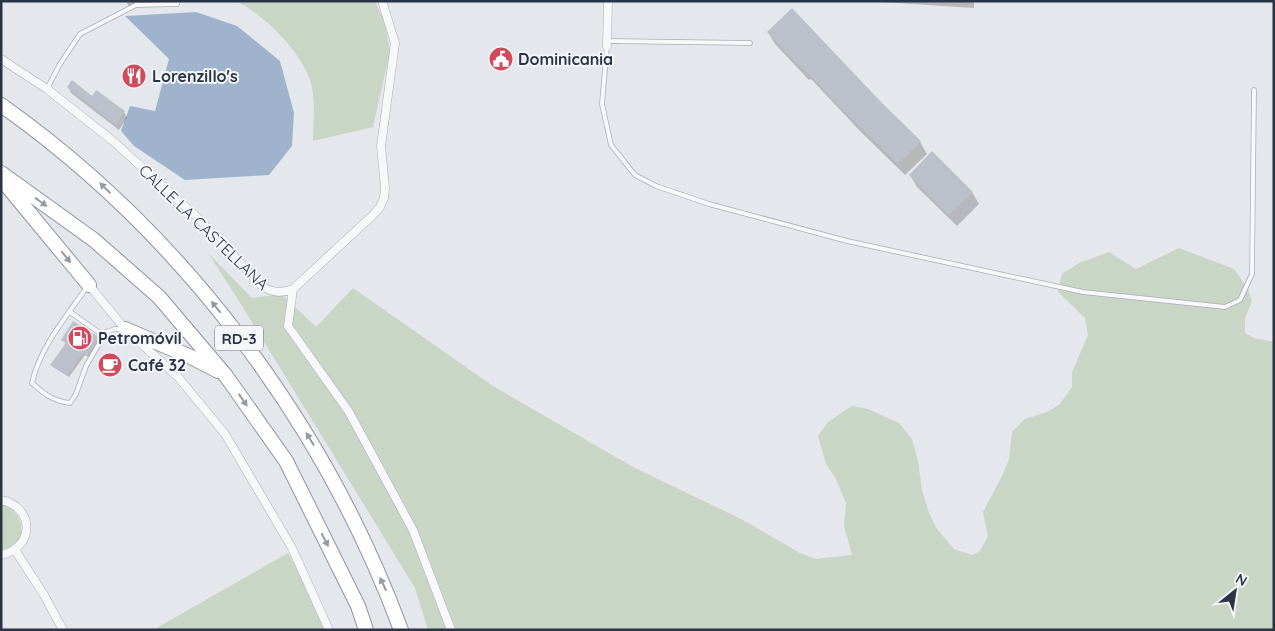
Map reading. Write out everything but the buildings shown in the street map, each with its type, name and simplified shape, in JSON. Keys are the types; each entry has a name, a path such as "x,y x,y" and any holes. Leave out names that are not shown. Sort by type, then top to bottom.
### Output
{"highway":[{"name":"RD-3","path":"1,105 54,144 94,177 144,226 229,324 290,406 315,447 355,522 388,595 401,630"},
{"name":"RD-3","path":"1,173 94,240 159,297 226,376 286,461 358,606 366,630"},
{"path":"1,179 89,285"},
{"path":"125,329 191,357 226,376"}],"street":[{"name":"CALLE LA CASTELLANA","path":"1,59 48,89 113,141 199,219 266,290 280,293 293,289 374,215 384,198 385,188 381,146 395,43 382,1"},
{"path":"607,44 608,1"},
{"path":"89,285 125,329 178,377 225,434 292,548 329,630"},
{"path":"293,289 288,326 349,412 413,530 451,630"},
{"path":"1,500 17,506 26,522 24,540 11,553 1,555"},
{"path":"15,550 44,595 63,630"}],"lane":[{"path":"48,89 60,64 80,34 136,5 177,4 178,1"},
{"path":"750,43 607,44 602,104 611,146 635,175 656,186 709,204 847,241 1074,290 1224,307 1240,300 1252,274 1254,90"},
{"path":"89,285 42,353 35,369 32,383 48,397 59,402 70,403 76,394 86,366 106,332 115,328 125,329"},
{"path":"70,312 104,336"}],"green space":[{"path":"236,1 375,1 385,23 390,52 373,127 313,141 313,91 303,64 268,23"},
{"path":"1179,248 1234,269 1248,289 1252,301 1245,318 1245,333 1254,338 1274,342 1274,630 428,630 415,588 208,253 252,298 282,294 316,327 353,288 493,386 633,467 743,520 800,553 815,559 852,555 844,526 846,503 836,479 826,464 818,436 828,422 852,406 868,409 899,423 912,439 918,461 922,490 929,513 937,529 954,549 972,555 980,551 988,536 983,512 1009,459 1012,432 1025,419 1047,412 1060,404 1072,387 1072,372 1088,335 1085,318 1058,292 1062,274 1079,263 1109,252 1136,269"},
{"path":"1,504 10,508 16,514 22,528 17,542 1,550"},
{"path":"288,553 300,574 324,630 153,630"}],"water":[{"path":"196,12 237,26 280,61 294,113 292,146 269,175 185,180 134,146 121,131 130,106 155,111 169,59 125,16"}],"place":[{"name":"Dominicania","path":"501,59"},
{"name":"Lorenzillo's","path":"134,76"},
{"name":"Petromóvil","path":"80,338"},
{"name":"Café 32","path":"110,365"}]}
